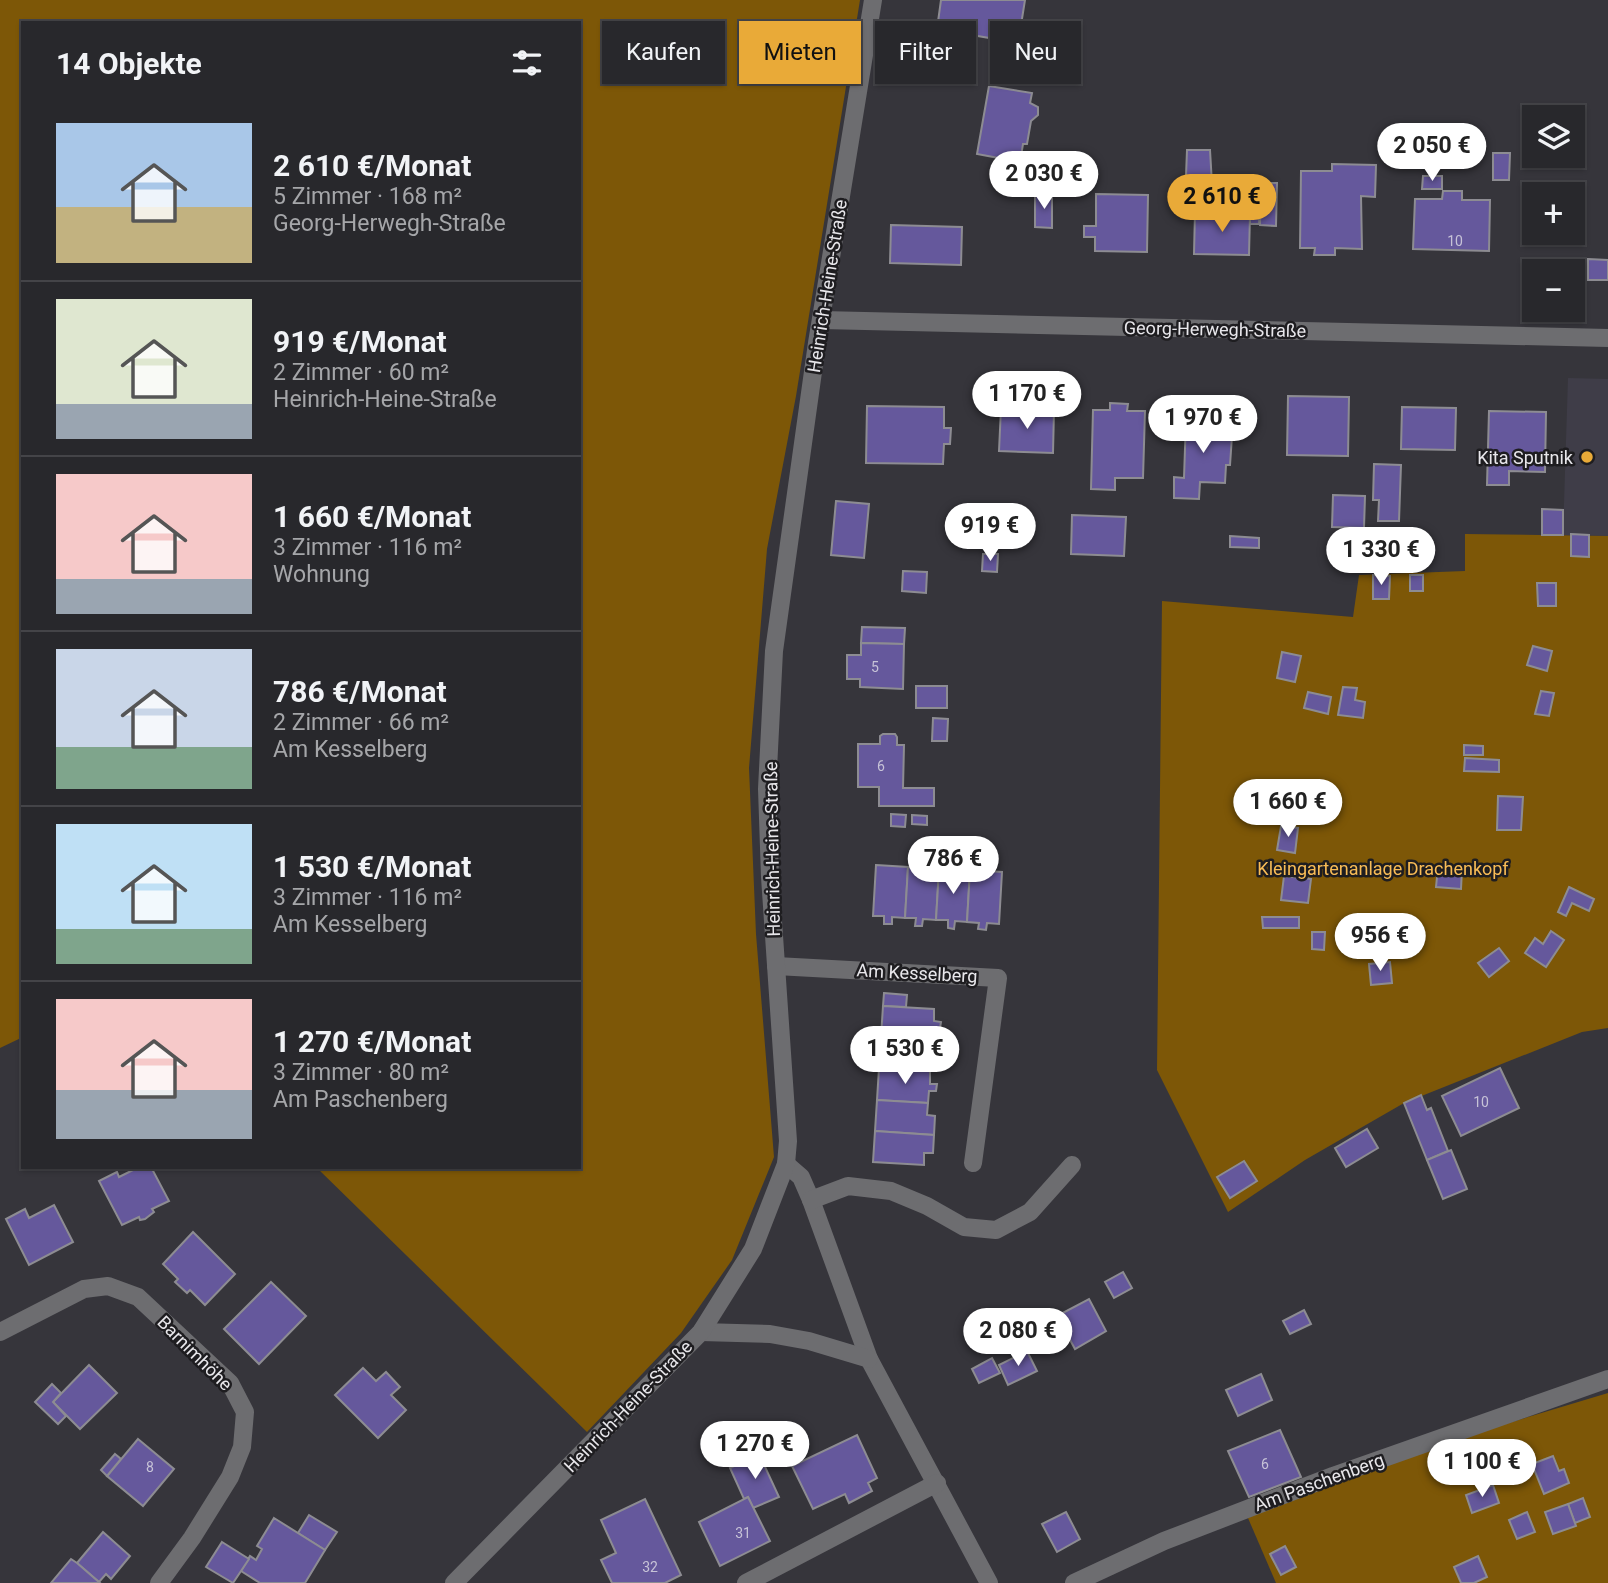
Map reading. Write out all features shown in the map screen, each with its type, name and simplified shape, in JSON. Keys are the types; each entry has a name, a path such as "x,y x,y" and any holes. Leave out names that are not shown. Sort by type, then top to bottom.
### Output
{"street":[{"name":"Heinrich-Heine-Straße","path":"454,1583 701,1332 753,1249 786,1164 788,1142 770,877 767,789 775,651 821,320 873,0"},
{"name":"Georg-Herwegh-Straße","path":"821,320 1608,338"},
{"name":"Am Kesselberg","path":"776,966 998,978 973,1163"},
{"path":"786,1164 801,1177 811,1199 869,1359 989,1583"},
{"path":"811,1199 848,1186 891,1191 927,1206 964,1227 996,1230 1030,1212 1072,1165"},
{"name":"Barnimhöhe","path":"0,1332 84,1289 108,1286 138,1297 230,1383 245,1412 242,1447 230,1477 192,1538 159,1583"},
{"path":"701,1332 770,1334 809,1341 869,1359"},
{"name":"Am Paschenberg","path":"1074,1583 1164,1541 1333,1476 1608,1379"},
{"path":"746,1583 937,1483"}],"shaded area":[{"name":"Kita Sputnik","path":"1568,378 1608,379 1608,536 1563,535"}],"green space":[{"path":"0,0 860,0 857,21 739,21 739,84 846,84 796,396 767,549 749,768 756,934 774,1157 732,1260 681,1333 587,1432 318,1169 581,1169 581,21 21,21 21,1038 0,1048"},
{"name":"Kleingartenanlage Drachenkopf","path":"1465,534 1608,536 1608,1028 1582,1032 1404,1103 1305,1160 1228,1212 1157,1070 1162,601 1353,617 1359,575 1465,571"},
{"path":"1608,1393 1608,1583 1276,1583 1248,1518 1333,1476"}],"building":[{"path":"941,0 1025,0 1022,21 990,21 990,38 976,36 976,21 938,21"},
{"path":"989,86 1032,93 1030,103 1038,107 1038,115 1031,121 1027,144 1023,144 1020,162 977,154"},
{"path":"1187,150 1210,150 1213,201 1185,202"},
{"path":"1493,153 1510,153 1509,180 1493,180"},
{"path":"1332,164 1376,165 1375,197 1361,196 1362,249 1335,248 1335,255 1314,255 1315,248 1300,248 1301,171 1332,171"},
{"path":"1423,176 1442,176 1442,189 1422,189"},
{"path":"1261,183 1277,183 1276,226 1260,225"},
{"path":"1443,191 1462,191 1462,200 1490,200 1489,251 1413,249 1415,199 1442,199"},
{"path":"1035,194 1052,194 1052,228 1035,227"},
{"path":"1096,194 1148,195 1147,252 1095,251 1095,237 1084,237 1084,226 1096,226"},
{"path":"1197,202 1260,203 1259,224 1250,224 1250,214 1197,212"},
{"path":"1195,212 1250,214 1249,255 1194,254"},
{"path":"891,225 962,227 961,265 890,263"},
{"path":"1588,259 1608,260 1608,280 1588,280"},
{"path":"1288,396 1349,397 1348,456 1287,455"},
{"path":"1110,403 1128,404 1127,411 1145,411 1143,478 1115,478 1115,490 1091,489 1093,410 1110,410"},
{"path":"867,406 944,407 944,428 951,428 950,444 944,444 943,464 866,463"},
{"path":"1402,407 1456,408 1455,450 1401,449"},
{"path":"1001,408 1054,410 1053,453 999,451"},
{"path":"1489,411 1546,412 1545,472 1509,471 1509,485 1487,485"},
{"path":"1192,413 1204,414 1208,420 1227,420 1226,436 1232,436 1230,465 1226,465 1225,483 1200,482 1199,499 1174,498 1174,477 1184,478 1186,419"},
{"path":"1374,464 1401,465 1399,521 1378,521 1379,500 1373,500"},
{"path":"1333,495 1365,496 1364,528 1332,527"},
{"path":"836,501 869,504 864,558 831,555"},
{"path":"1542,509 1563,510 1563,535 1542,535"},
{"path":"1072,515 1126,517 1124,556 1071,554"},
{"path":"1571,534 1589,535 1589,557 1571,556"},
{"path":"1230,536 1259,538 1259,548 1230,547"},
{"path":"983,554 998,554 997,572 982,571"},
{"path":"903,571 927,572 926,593 902,591"},
{"path":"1373,575 1390,576 1389,599 1373,599"},
{"path":"1410,575 1423,575 1423,591 1410,591"},
{"path":"1537,583 1556,583 1556,606 1538,606"},
{"path":"862,627 905,628 904,644 861,643"},
{"path":"861,643 904,644 903,689 860,687 860,679 847,679 847,655 861,655"},
{"path":"1533,646 1552,651 1547,671 1527,665"},
{"path":"1282,652 1301,656 1295,682 1277,678"},
{"path":"916,686 947,686 947,708 916,708"},
{"path":"1343,687 1357,688 1355,700 1365,702 1363,718 1338,715"},
{"path":"1541,691 1554,693 1549,716 1535,714"},
{"path":"1308,692 1331,697 1328,714 1304,708"},
{"path":"933,718 948,719 947,741 932,741"},
{"path":"895,734 897,745 904,745 903,788 934,788 934,806 879,806 879,787 858,787 858,744 880,744 880,736"},
{"path":"1464,745 1483,746 1483,755 1464,755"},
{"path":"1465,758 1499,760 1499,772 1464,771"},
{"path":"1498,796 1523,797 1521,830 1497,830"},
{"path":"891,814 906,815 905,827 891,826"},
{"path":"912,815 927,816 927,825 912,824"},
{"path":"1281,826 1298,828 1295,853 1277,850"},
{"path":"876,865 908,867 905,918 892,917 892,924 884,924 884,916 873,916"},
{"path":"908,867 939,869 936,920 923,919 922,926 915,926 916,918 905,918"},
{"path":"1438,867 1462,869 1461,889 1436,887"},
{"path":"939,869 970,870 967,922 955,921 954,929 948,928 948,920 936,920"},
{"path":"970,870 1002,872 999,924 987,923 986,930 978,929 979,923 967,922"},
{"path":"1284,876 1311,879 1308,903 1281,900"},
{"path":"1569,887 1594,899 1589,911 1572,903 1566,916 1558,912"},
{"path":"1262,917 1299,917 1299,928 1263,928"},
{"path":"1551,931 1564,940 1546,967 1525,953 1535,938 1543,944"},
{"path":"1312,932 1325,932 1324,950 1312,949"},
{"path":"1499,948 1509,961 1489,977 1478,963"},
{"path":"1390,962 1392,983 1371,985 1369,964"},
{"path":"884,993 907,995 906,1007 883,1006"},
{"path":"883,1006 934,1009 934,1021 941,1022 940,1028 933,1028 932,1040 881,1037"},
{"path":"881,1037 932,1040 931,1052 939,1053 938,1060 931,1060 930,1071 879,1068"},
{"path":"879,1068 930,1071 930,1084 937,1084 936,1091 929,1091 928,1103 877,1100"},
{"path":"1500,1068 1519,1108 1461,1136 1442,1096"},
{"path":"1421,1095 1427,1110 1431,1108 1448,1151 1427,1160 1404,1103"},
{"path":"877,1100 928,1103 927,1115 935,1116 934,1135 875,1131"},
{"path":"1367,1129 1378,1148 1346,1167 1335,1148"},
{"path":"875,1131 934,1135 933,1153 924,1153 924,1165 873,1162"},
{"path":"1451,1150 1467,1189 1443,1199 1427,1160"},
{"path":"1244,1161 1257,1181 1230,1198 1217,1177"},
{"path":"135,1169 152,1169 169,1201 152,1209 154,1212 145,1219 140,1220 139,1217 122,1225 99,1181 117,1172 119,1177"},
{"path":"54,1205 73,1242 29,1265 6,1219 25,1209 29,1218"},
{"path":"193,1232 235,1274 205,1305 190,1290 187,1293 175,1282 178,1279 163,1264"},
{"path":"1123,1272 1132,1288 1114,1298 1105,1282"},
{"path":"271,1282 306,1316 259,1364 224,1329"},
{"path":"1089,1299 1106,1331 1075,1349 1057,1316"},
{"path":"1304,1310 1311,1324 1290,1334 1283,1321"},
{"path":"1027,1351 1037,1371 1008,1385 999,1365"},
{"path":"992,1358 1000,1373 979,1383 972,1369"},
{"path":"89,1365 117,1393 80,1429 53,1402"},
{"path":"363,1368 376,1381 386,1372 400,1387 391,1395 406,1410 378,1438 335,1395"},
{"path":"1261,1374 1272,1400 1238,1416 1226,1390"},
{"path":"52,1384 61,1393 53,1402 66,1416 58,1424 35,1402"},
{"path":"1280,1430 1301,1477 1249,1497 1228,1451"},
{"path":"857,1435 877,1478 868,1483 872,1491 849,1503 845,1494 813,1509 792,1466"},
{"path":"138,1439 174,1469 143,1506 107,1476"},
{"path":"115,1454 121,1459 107,1476 101,1470"},
{"path":"759,1454 779,1497 753,1508 748,1497 744,1499 730,1468"},
{"path":"1553,1456 1559,1471 1564,1469 1569,1483 1544,1494 1532,1464"},
{"path":"1493,1485 1499,1503 1472,1513 1466,1495"},
{"path":"748,1497 770,1541 720,1566 699,1522"},
{"path":"1583,1498 1590,1517 1575,1523 1568,1504"},
{"path":"645,1499 681,1575 665,1583 612,1583 601,1560 616,1553 601,1520"},
{"path":"1568,1504 1576,1526 1553,1534 1545,1512"},
{"path":"1066,1512 1080,1539 1057,1552 1042,1524"},
{"path":"1527,1512 1535,1532 1517,1539 1509,1520"},
{"path":"309,1515 337,1532 325,1550 298,1533"},
{"path":"274,1518 325,1550 305,1583 260,1583 241,1571 250,1556 256,1560 262,1549 257,1546"},
{"path":"103,1532 130,1556 111,1579 106,1574 99,1582 77,1563"},
{"path":"222,1542 249,1559 233,1583 206,1567"},
{"path":"1285,1546 1296,1567 1281,1575 1270,1554"},
{"path":"1478,1556 1487,1577 1474,1583 1461,1583 1454,1567"},
{"path":"71,1559 77,1563 100,1583 51,1583"}],"place":[{"name":"Kita Sputnik","path":"1587,457"}]}
